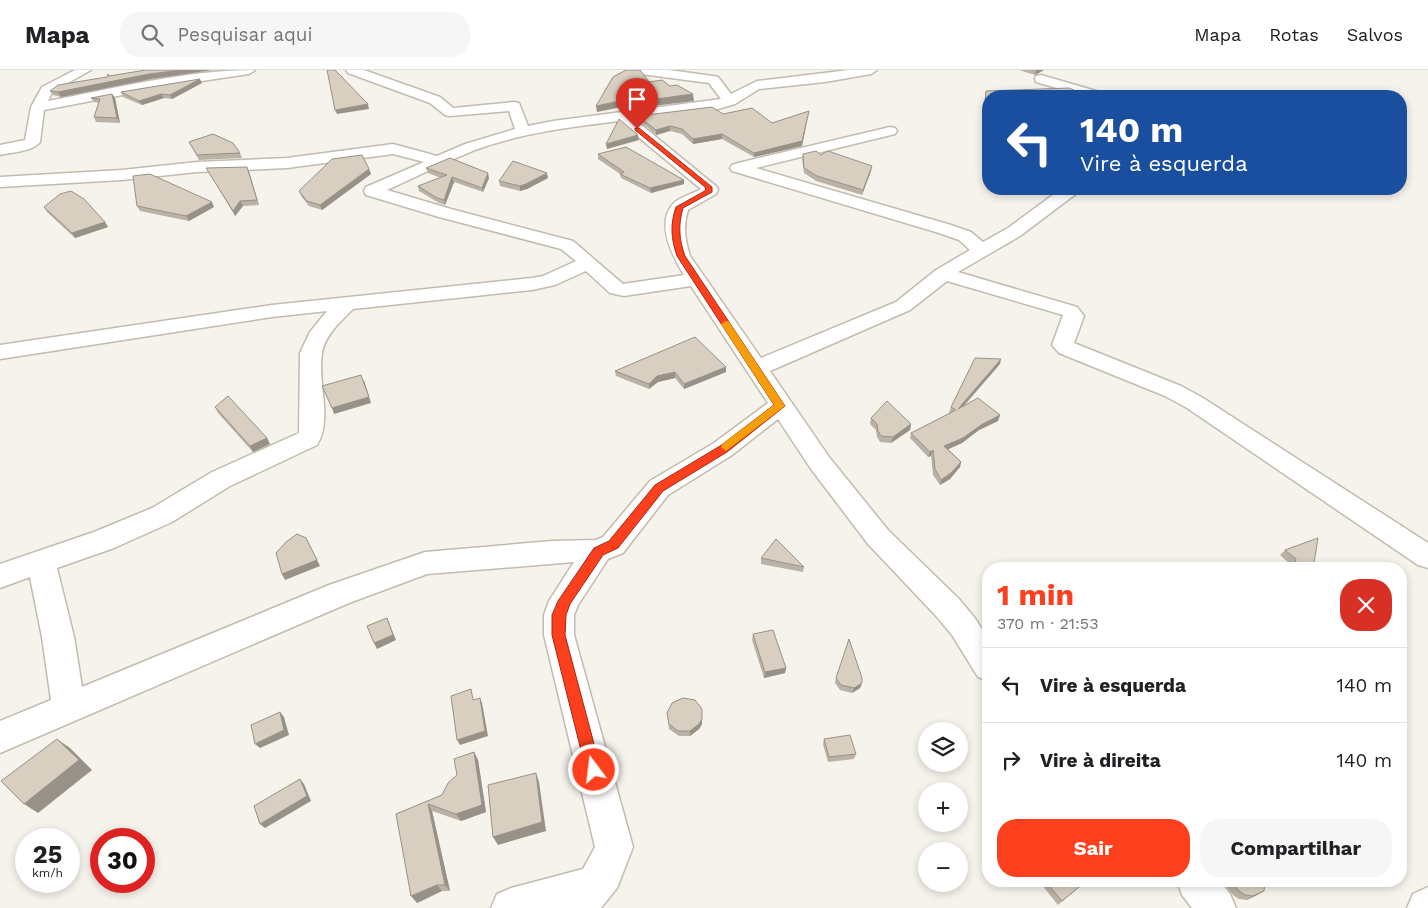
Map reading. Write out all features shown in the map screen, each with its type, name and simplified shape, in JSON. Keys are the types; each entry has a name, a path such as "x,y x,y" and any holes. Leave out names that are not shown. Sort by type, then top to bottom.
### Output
{"street":[{"path":"0,150 23,146 32,142 38,107 46,90 84,70"},
{"path":"38,107 175,81 249,70"},
{"path":"352,70 436,100 450,112 514,106 523,131"},
{"path":"641,70 713,80 730,101"},
{"path":"696,279 624,290 617,289 567,245 445,213 372,191 470,147 523,131 553,125 718,105 730,101 749,88 757,86 825,78 870,70"},
{"path":"1041,79 1078,90"},
{"path":"622,117 720,174 782,182 945,228 965,236 981,250"},
{"path":"890,131 720,174 709,187 710,190 680,207 675,222 677,244 681,256 780,406 854,509 878,537 948,608 963,626 982,655"},
{"path":"0,182 122,175 197,167 287,163 393,149 439,160"},
{"path":"755,368 887,314 919,295 943,274 1014,232 1063,195"},
{"path":"548,281 588,263"},
{"path":"943,274 1070,311 1074,316 1063,345 1067,348 1173,391 1195,403 1428,557"},
{"path":"0,352 193,322 347,303 548,281 571,282 604,278"},
{"path":"0,576 104,540 162,515 221,479 308,439 311,433 311,353 314,341 325,326 347,303"},
{"path":"0,737 339,594 425,562 552,552 598,551 613,545 659,488 723,449 780,406"},
{"path":"511,908 584,897 607,869 614,847 559,635 559,615 564,601 598,551"},
{"path":"41,562 58,637 69,708"},
{"path":"1200,887 1216,908"}],"building":[{"path":"146,70 181,70 149,74 58,92 50,91 58,85 107,77 108,74 109,76"},
{"path":"327,70 335,70 368,104 335,110"},
{"path":"626,70 640,70 649,82 662,80 670,86 677,85 693,94 627,103 629,99 596,106 613,77"},
{"path":"200,79 170,95 161,94 139,101 121,92"},
{"path":"1069,88 1074,90 1014,90"},
{"path":"112,94 117,118 94,117 100,99 91,98"},
{"path":"712,107 723,114 752,108 772,123 809,111 802,141 754,153 722,134 693,139 682,129 670,126 656,130 638,116"},
{"path":"619,119 638,135 606,144"},
{"path":"213,134 233,143 240,153 197,155 189,142"},
{"path":"626,147 684,180 650,188 620,174 624,172 598,154"},
{"path":"816,151 821,155 828,151 872,166 863,190 817,176 804,168 803,154"},
{"path":"362,155 369,169 320,205 307,201 299,191 332,159"},
{"path":"450,158 488,173 482,188 452,177 444,200 437,198 418,186 447,175 426,168"},
{"path":"513,161 547,173 520,186 499,181"},
{"path":"247,167 257,200 240,201 233,211 206,168"},
{"path":"150,174 212,202 186,216 137,206 133,176"},
{"path":"71,191 84,199 105,222 72,233 44,207 60,194"},
{"path":"695,337 726,367 684,384 675,372 657,376 649,384 615,371"},
{"path":"975,358 1001,359 958,409 978,398 1000,415 981,425 963,438 944,446 961,462 941,480 935,469 933,450 930,452 911,433 956,410 951,407"},
{"path":"361,375 369,397 332,408 322,386"},
{"path":"228,396 267,438 250,446 215,407"},
{"path":"887,401 911,424 893,437 881,436 877,424 871,418"},
{"path":"297,534 306,538 317,560 282,574 276,553"},
{"path":"1318,538 1314,562 1295,562 1296,559 1285,550"},
{"path":"776,539 804,567 761,558"},
{"path":"387,618 393,635 374,643 367,626"},
{"path":"773,630 786,668 765,672 753,634"},
{"path":"849,639 862,678 862,683 854,688 841,685 836,678"},
{"path":"471,689 473,700 480,698 485,731 457,740 451,696"},
{"path":"683,698 695,700 702,709 702,719 690,731 678,731 669,724 667,713 672,703"},
{"path":"280,712 284,730 255,744 251,725"},
{"path":"850,735 856,754 829,757 824,739"},
{"path":"57,739 79,760 24,804 1,781"},
{"path":"474,752 482,805 456,814 428,804 445,885 437,885 411,896 396,814 442,795 448,783 457,775 454,759"},
{"path":"536,773 542,822 493,837 488,785"},
{"path":"300,779 307,796 260,824 254,806"},
{"path":"1050,887 1079,887 1062,901"},
{"path":"1236,887 1264,887 1264,891 1253,896 1245,895"}],"slow traffic":[{"path":"726,324 780,406 726,447"}],"route":[{"path":"594,770 559,635 559,615 564,601 598,551 613,545 659,488 723,449 780,406 681,256 677,244 675,222 680,207 706,193 710,190 709,187 637,129"}]}
